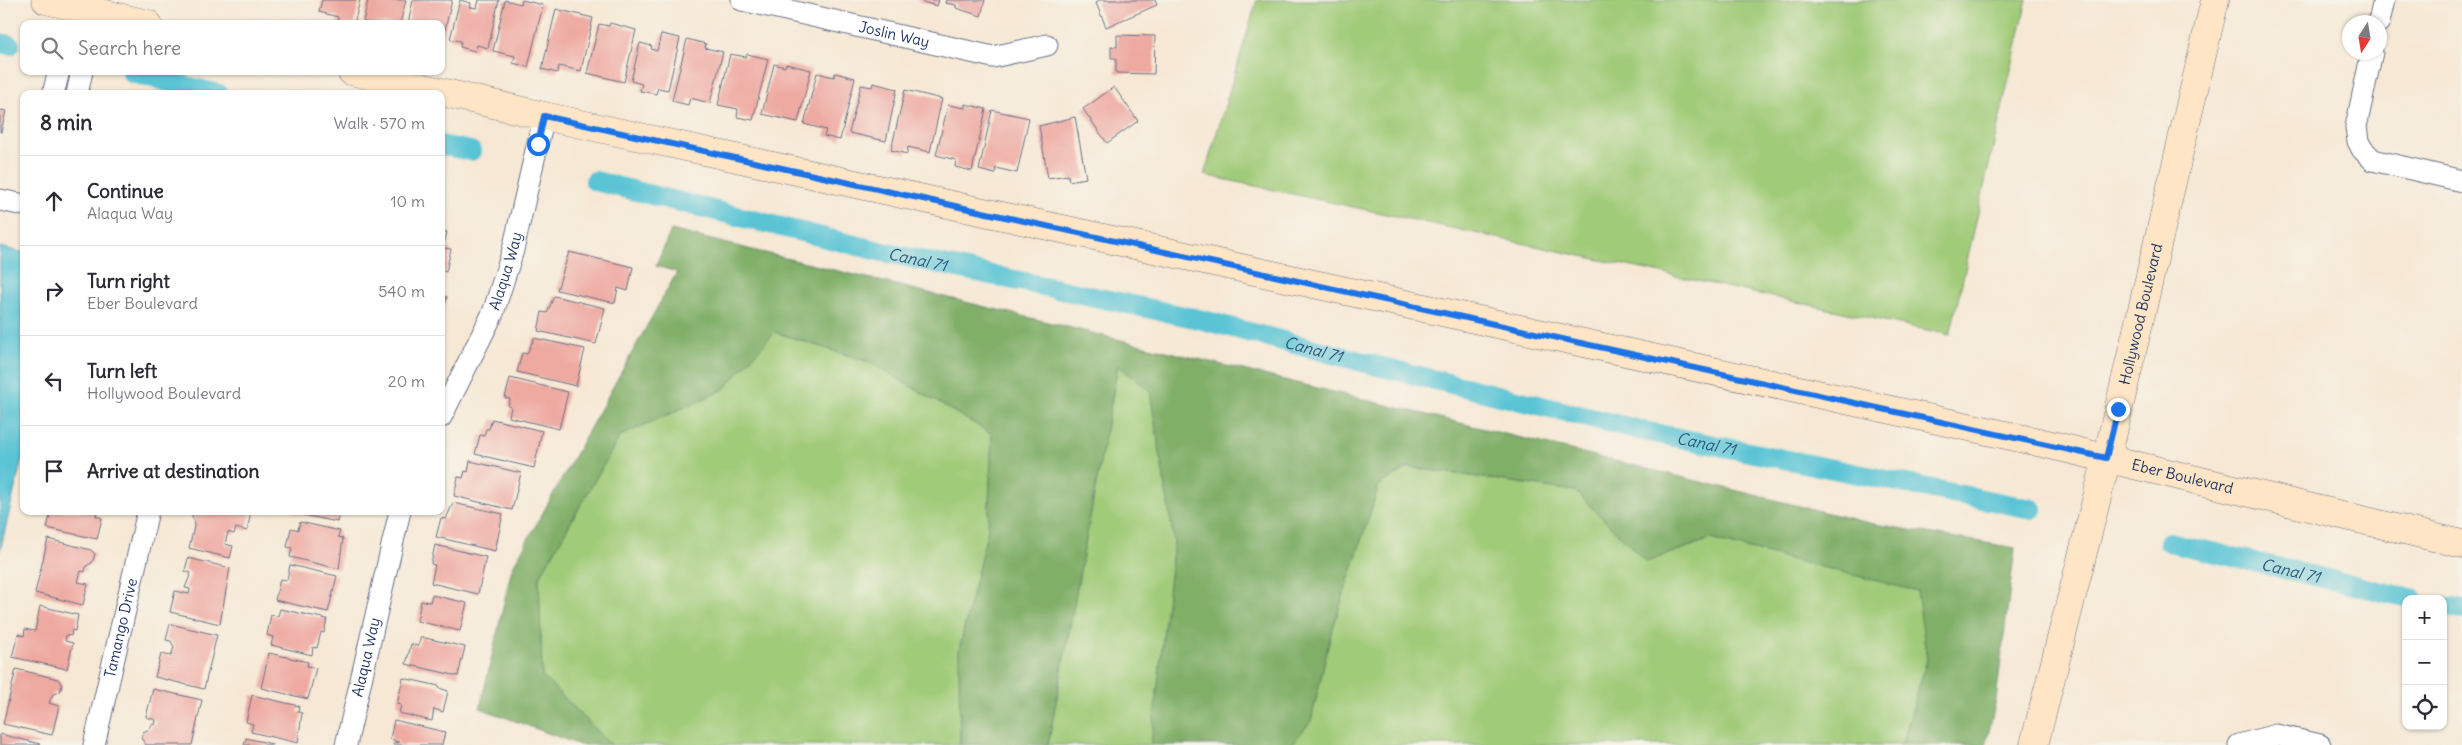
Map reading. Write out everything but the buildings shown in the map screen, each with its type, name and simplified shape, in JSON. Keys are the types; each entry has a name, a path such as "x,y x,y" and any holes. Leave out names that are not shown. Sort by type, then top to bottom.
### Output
{"street":[{"path":"46,0 80,14 121,20"},
{"name":"Joslin Way","path":"742,0 993,57 1048,45"},
{"name":"Hollywood Boulevard","path":"2034,745 2106,458 2215,0"},
{"path":"2381,15 2384,0"},
{"path":"2370,60 2358,115 2356,134 2367,156 2373,160 2462,181"},
{"path":"54,90 58,75"},
{"path":"78,90 81,75"},
{"name":"Eber Boulevard","path":"368,75 432,90"},
{"name":"Eber Boulevard","path":"445,93 2106,458 2462,544"},
{"name":"Alaqua Way","path":"445,409 493,313 513,250 544,116"},
{"path":"0,200 20,204"},
{"name":"Tamango Drive","path":"94,745 147,515"},
{"name":"Alaqua Way","path":"346,745 399,515"},
{"path":"2239,745 2276,735 2320,745"}],"green space":[{"path":"1257,0 2027,0 1950,335 1204,175"},
{"path":"671,230 1869,523 2015,548 1996,700 1986,745 1902,745 1927,660 1917,591 1710,539 1646,562 1575,491 1409,467 1379,485 1330,637 1311,721 1291,745 1151,745 1174,541 1150,391 1118,365 1048,745 960,745 959,650 988,529 992,434 869,362 775,332 723,390 620,436 539,578 542,676 612,745 580,745 480,708 512,568 677,272 656,266"},
{"path":"774,332 869,362 992,434 988,529 959,650 960,745 612,745 542,676 539,578 620,436 723,390"},
{"path":"1118,365 1150,391 1174,541 1152,742 1151,745 1048,745"},
{"path":"1408,467 1575,491 1646,562 1710,539 1918,591 1927,660 1902,745 1291,745 1311,721 1330,637 1379,485"}],"water":[{"path":"0,247 20,252 20,467 0,551"}],"waterway":[{"name":"Canal 71","path":"0,43 10,45"},
{"name":"Canal 71","path":"140,75 202,90"},
{"name":"Canal 71","path":"445,146 471,151"},
{"name":"Canal 71","path":"595,181 883,252 1203,320 1378,366 1644,431 2032,509"},
{"name":"Canal 71","path":"2169,542 2402,596"},
{"name":"Canal 71","path":"2447,607 2462,610"}],"route":[{"path":"538,144 544,116 2106,458 2118,409"}]}
